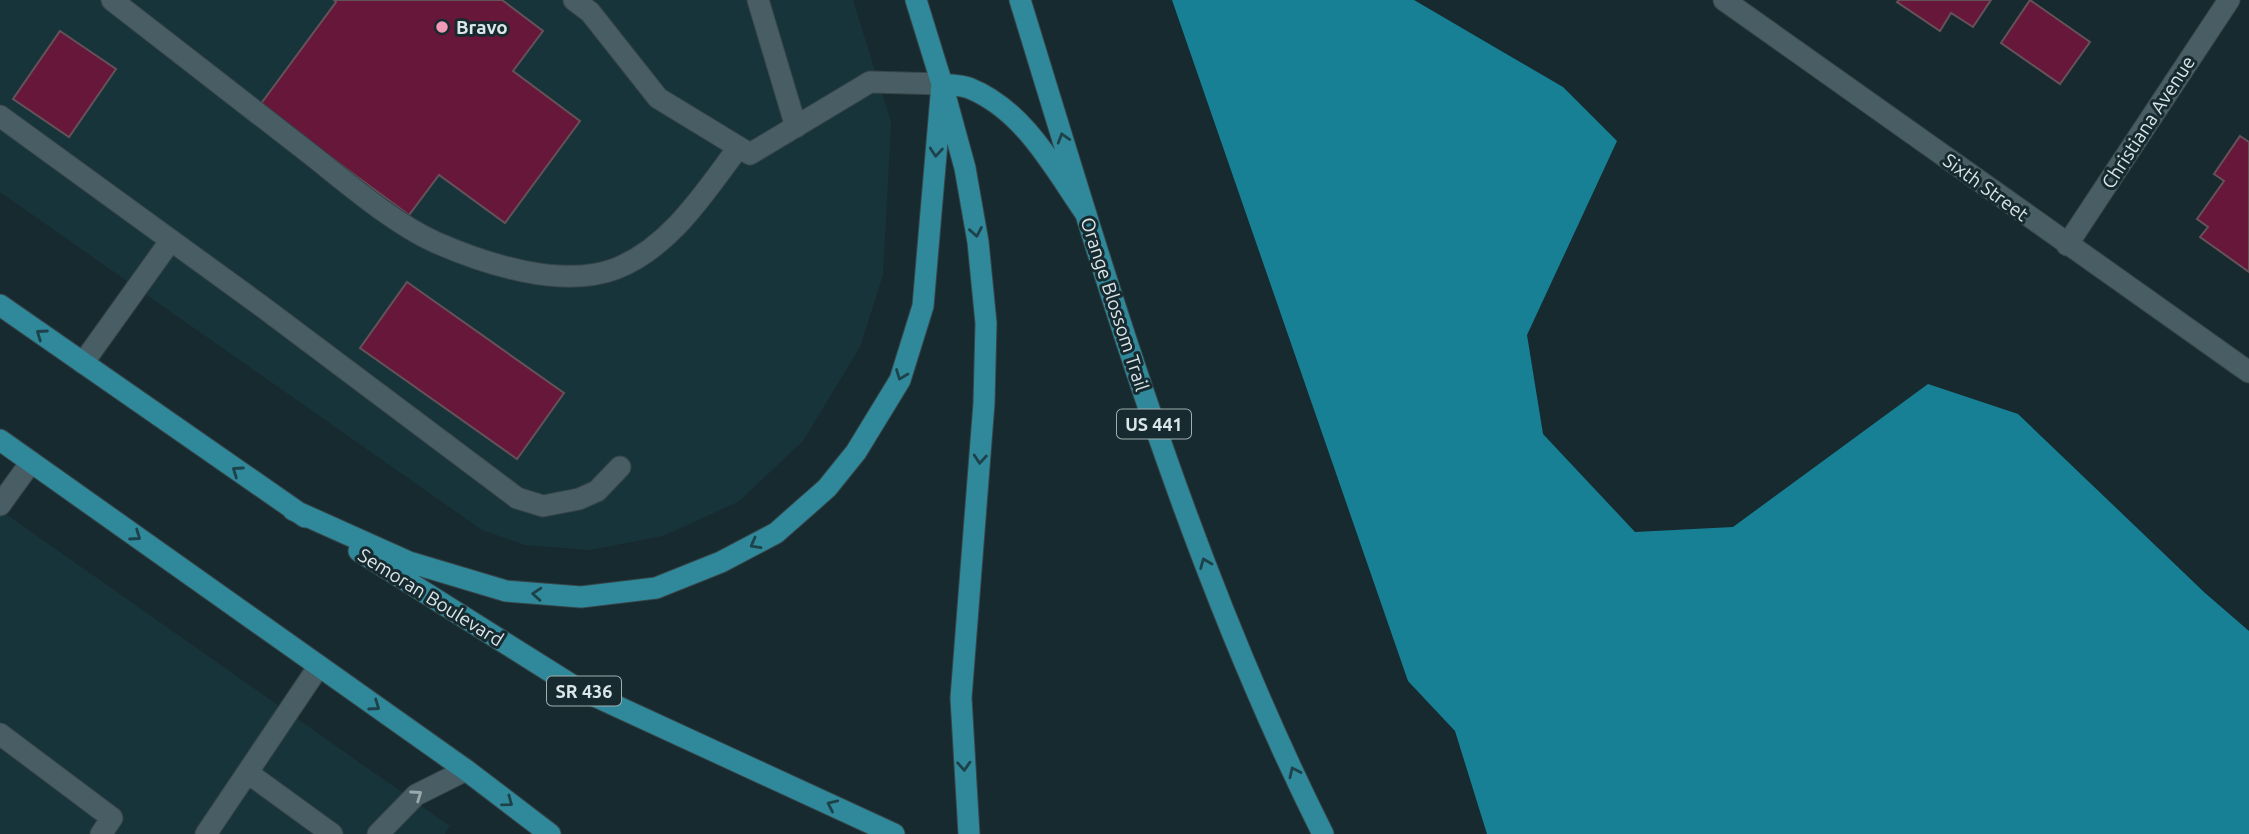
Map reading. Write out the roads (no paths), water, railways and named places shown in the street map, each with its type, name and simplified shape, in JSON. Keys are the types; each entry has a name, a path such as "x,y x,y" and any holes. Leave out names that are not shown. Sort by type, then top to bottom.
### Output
{"main road":[{"path":"916,0 942,83 967,180 978,242 986,323 984,403 961,698 969,834"},
{"name":"Orange Blossom Trail","path":"1020,0 1152,419 1189,522 1275,730 1323,834"},
{"path":"942,83 968,88 998,103 1033,137 1086,214"},
{"path":"293,510 409,562 506,592 581,597 656,588 721,562 776,533 827,488 856,452 900,380 923,306 942,83"},
{"name":"Semoran Boulevard","path":"0,305 293,510 575,687 894,834"},
{"path":"0,440 466,771 550,834"}],"street":[{"path":"113,0 400,221 434,241 505,267 541,275 580,275 614,269 647,252 679,223 738,148"},
{"path":"573,0 590,12 658,98 750,155 870,82 942,83"},
{"path":"758,0 796,127"},
{"name":"Sixth Street","path":"1724,0 2249,372"},
{"name":"Christiana Avenue","path":"2067,245 2229,0"},
{"path":"0,116 517,498 543,506 579,499 597,491 620,467"},
{"path":"83,363 170,240"},
{"path":"0,505 31,462"},
{"path":"206,834 319,666"},
{"path":"0,734 106,826"},
{"path":"378,834 416,795 466,771"},
{"path":"248,773 332,834"}],"water":[{"path":"1172,0 1414,0 1563,87 1617,141 1527,335 1543,434 1635,532 1733,527 1928,384 2018,414 2205,593 2249,631 2249,834 1487,834 1455,731 1408,681"}],"place":[{"name":"Bravo","path":"442,27"}]}
